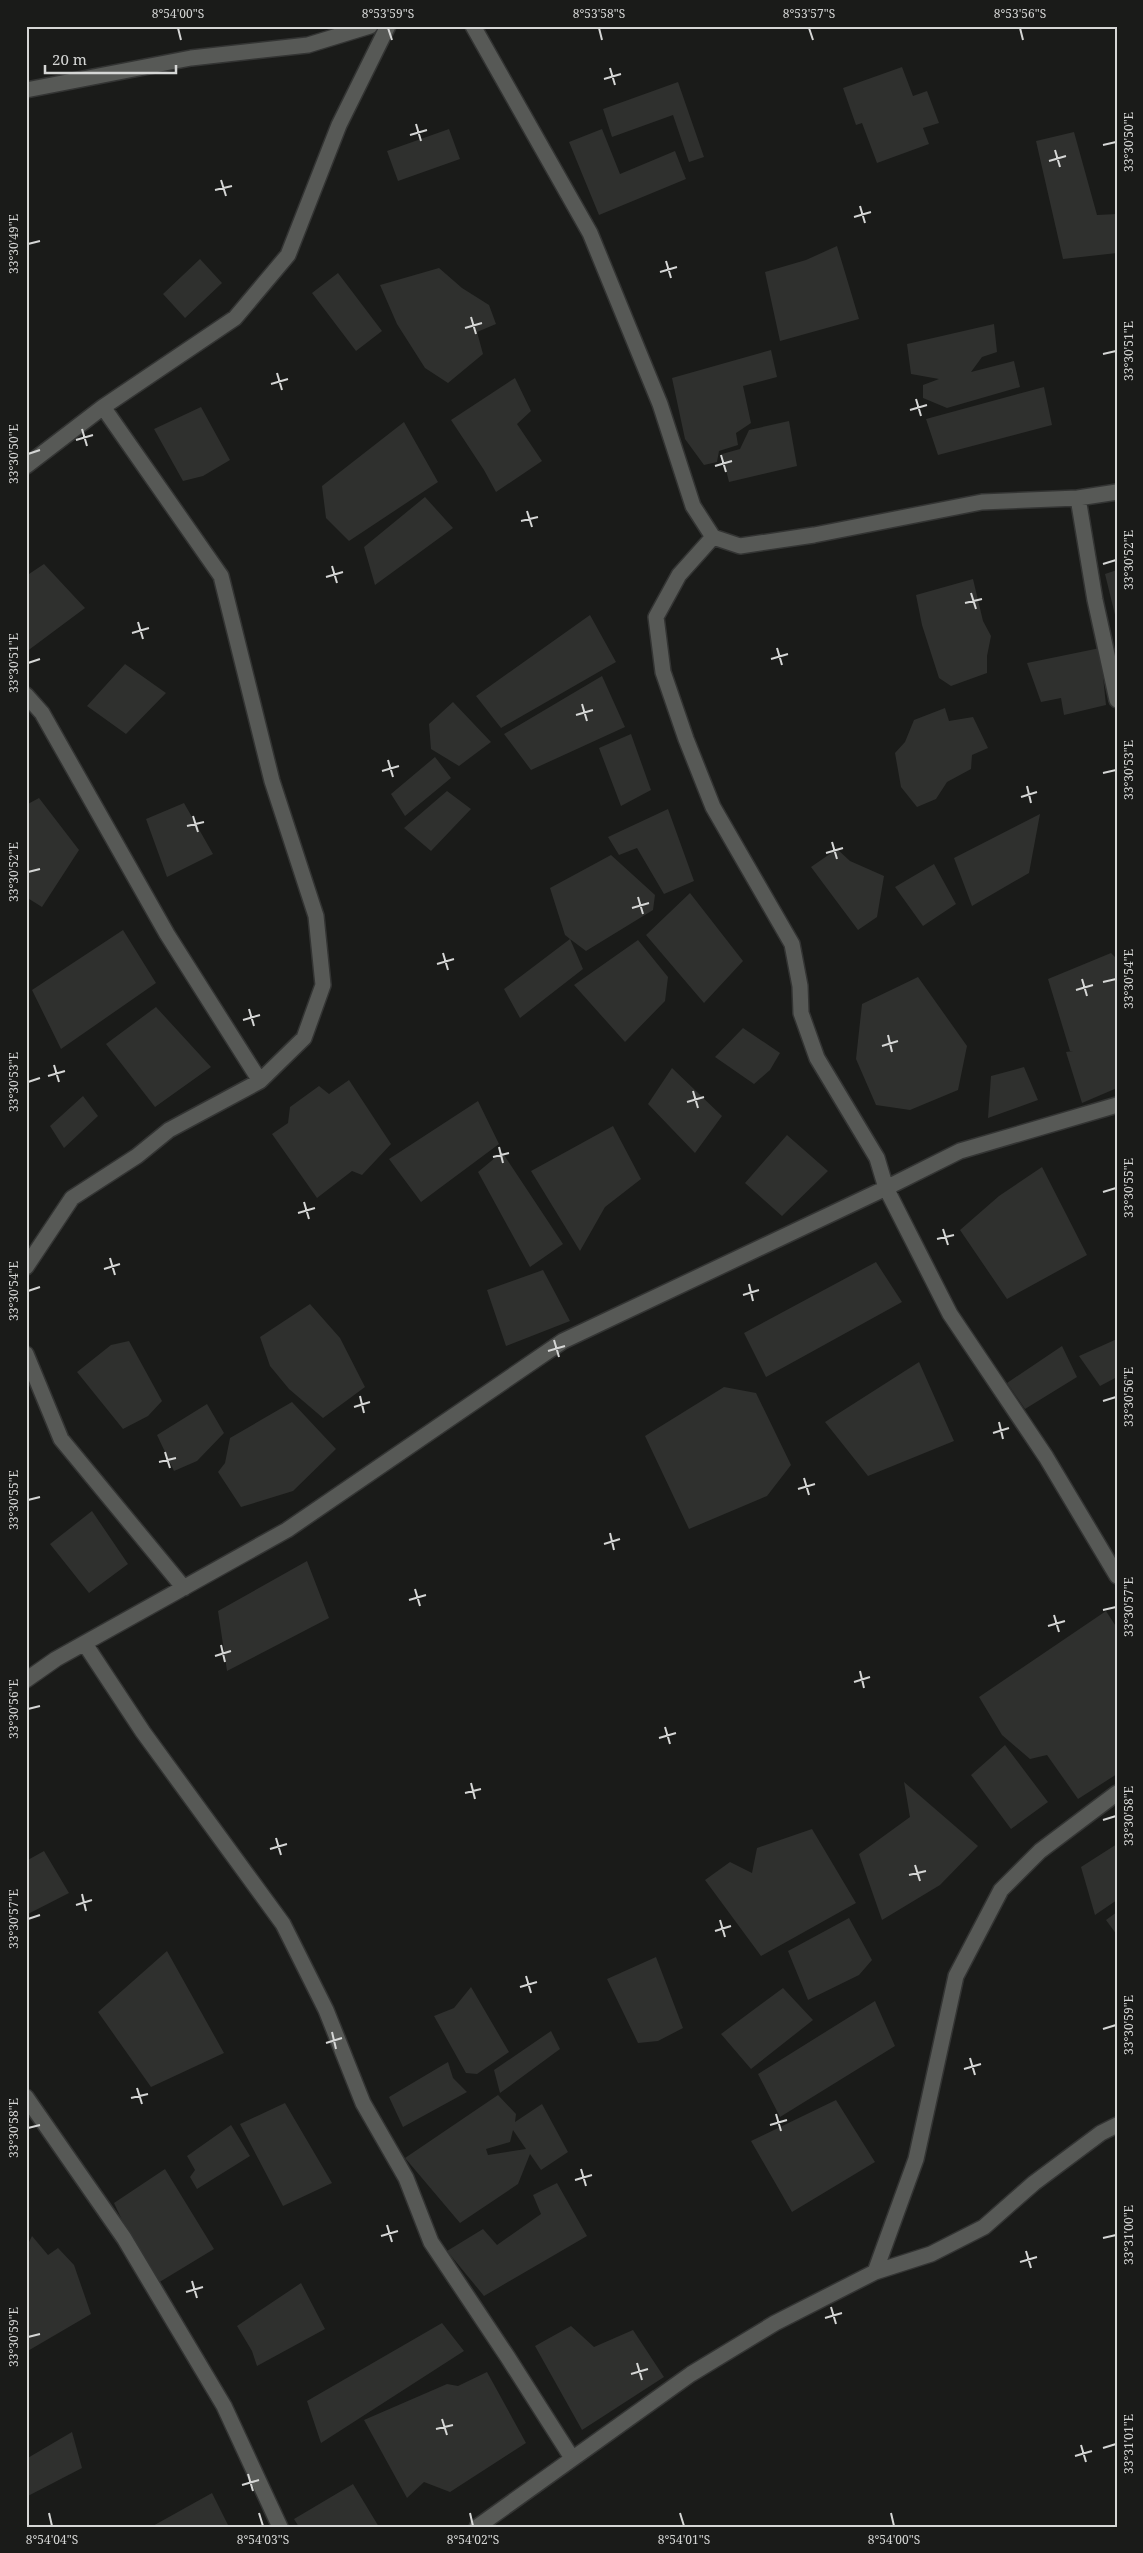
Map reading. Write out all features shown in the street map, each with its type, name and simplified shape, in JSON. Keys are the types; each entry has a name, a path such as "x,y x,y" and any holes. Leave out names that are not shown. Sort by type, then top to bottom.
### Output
{"street":[{"path":"26,90 191,58 308,45 370,26"},
{"path":"26,466 103,407 235,318 288,256 339,125 388,26"},
{"path":"473,26 590,233 660,404 693,506 712,537 740,546 814,535 982,502 1078,498 1117,492"},
{"path":"26,1267 72,1198 137,1156 170,1130 260,1081 304,1038 323,985 316,916 272,781 221,576 103,407"},
{"path":"1078,498 1095,600 1117,700"},
{"path":"712,537 679,575 656,617 663,672 674,708 714,807 792,944 800,986 801,1013 817,1058 877,1158 886,1188 950,1314 1046,1457 1117,1576"},
{"path":"26,695 42,713 166,934 260,1081"},
{"path":"26,1680 56,1659 286,1530 563,1341 960,1151 1117,1105"},
{"path":"26,1354 61,1439 184,1588"},
{"path":"85,1644 143,1732 283,1924 326,2010 363,2103 406,2178 431,2242 508,2356 572,2458"},
{"path":"875,2272 916,2159 956,1976 1001,1890 1040,1851 1117,1793"},
{"path":"26,2097 124,2238 224,2406 280,2527"},
{"path":"478,2527 691,2374 775,2323 875,2272 931,2254 984,2227 1034,2183 1101,2133 1117,2125"}],"building":[{"path":"902,67 913,96 927,91 939,123 923,128 929,144 877,163 862,123 856,125 843,88"},
{"path":"678,82 704,157 689,162 673,115 612,137 603,109"},
{"path":"449,129 460,159 398,181 387,151"},
{"path":"602,129 620,174 675,151 686,179 599,215 569,142"},
{"path":"1074,132 1097,215 1117,214 1117,253 1063,259 1036,141"},
{"path":"837,246 859,319 780,341 765,272 806,260"},
{"path":"200,259 222,283 185,318 163,294"},
{"path":"439,268 462,288 489,305 496,324 477,332 483,354 448,383 425,368 397,324 380,285"},
{"path":"338,273 382,331 356,351 312,293"},
{"path":"994,324 997,352 982,357 971,372 1014,361 1020,387 947,408 923,398 923,385 939,379 911,374 907,344"},
{"path":"771,350 777,377 743,386 751,423 736,433 738,445 719,451 717,462 704,465 685,439 672,378"},
{"path":"515,378 531,411 517,424 542,461 496,492 451,420"},
{"path":"1044,387 1052,425 938,455 926,419"},
{"path":"201,407 230,460 203,476 183,481 154,429"},
{"path":"789,421 797,466 729,482 722,454 740,449 749,430"},
{"path":"404,422 438,482 349,541 326,518 322,486"},
{"path":"425,497 453,528 375,585 364,547"},
{"path":"44,564 85,608 26,652 26,576"},
{"path":"1117,570 1117,619 1116,619 1105,574"},
{"path":"973,579 983,621 991,636 987,656 987,673 951,686 939,678 922,625 916,595"},
{"path":"590,615 616,662 501,728 476,696"},
{"path":"1100,648 1106,705 1064,715 1061,698 1041,702 1027,663"},
{"path":"125,664 166,693 126,734 87,706"},
{"path":"602,676 625,727 531,770 504,734"},
{"path":"453,702 491,742 459,766 431,749 429,724"},
{"path":"945,708 949,721 973,717 988,748 972,755 971,769 947,782 936,799 917,807 901,787 895,753 905,742 914,720"},
{"path":"631,734 651,790 621,806 599,748"},
{"path":"435,757 451,778 405,816 391,794"},
{"path":"447,791 471,809 431,851 404,828"},
{"path":"39,798 79,850 42,907 26,897 26,805"},
{"path":"184,803 213,854 167,877 146,819"},
{"path":"668,809 694,881 664,894 637,848 619,855 608,837"},
{"path":"1040,814 1029,873 972,906 954,858"},
{"path":"837,849 850,861 884,876 877,917 858,930 811,867"},
{"path":"611,855 655,895 653,910 586,951 565,935 550,888"},
{"path":"934,864 956,904 923,926 895,887"},
{"path":"690,893 743,961 704,1003 646,935"},
{"path":"123,930 156,983 61,1049 32,990"},
{"path":"570,939 583,969 520,1018 504,989"},
{"path":"638,940 668,977 665,1001 625,1042 574,985"},
{"path":"1111,953 1117,959 1117,1088 1082,1103 1066,1052 1073,1051 1070,1051 1048,979"},
{"path":"918,977 967,1046 958,1090 910,1110 876,1105 856,1059 862,1004"},
{"path":"156,1007 211,1067 155,1107 106,1044"},
{"path":"743,1028 780,1053 770,1070 754,1084 715,1057"},
{"path":"1024,1067 1038,1100 988,1118 991,1076"},
{"path":"672,1068 722,1116 695,1153 648,1104"},
{"path":"349,1080 391,1144 362,1175 352,1171 317,1198 272,1134 288,1123 290,1107 319,1086 329,1094"},
{"path":"83,1096 98,1116 64,1148 50,1126"},
{"path":"478,1101 499,1144 421,1202 389,1159"},
{"path":"613,1126 641,1179 605,1207 580,1251 531,1171"},
{"path":"787,1135 828,1171 782,1216 745,1183"},
{"path":"502,1152 563,1244 530,1267 478,1172"},
{"path":"1042,1167 1087,1255 1007,1299 960,1230 999,1196"},
{"path":"876,1262 902,1302 766,1377 744,1333"},
{"path":"543,1270 570,1321 506,1346 487,1290"},
{"path":"310,1304 340,1338 365,1387 323,1418 289,1389 270,1366 260,1337"},
{"path":"1117,1339 1117,1377 1100,1386 1079,1356"},
{"path":"129,1341 162,1401 148,1416 123,1429 77,1372 111,1345"},
{"path":"1062,1346 1077,1377 1025,1409 1007,1383"},
{"path":"919,1362 954,1441 868,1476 825,1422"},
{"path":"724,1387 756,1393 791,1465 767,1496 689,1529 645,1436"},
{"path":"292,1402 336,1449 293,1491 241,1507 218,1472 225,1463 230,1438"},
{"path":"207,1404 224,1433 197,1461 174,1471 157,1435"},
{"path":"92,1511 128,1564 89,1593 50,1544"},
{"path":"307,1561 329,1618 227,1671 218,1611"},
{"path":"1106,1611 1117,1628 1117,1774 1078,1799 1047,1755 1030,1759 1002,1735 979,1697"},
{"path":"1005,1745 1048,1802 1011,1829 971,1775"},
{"path":"904,1782 978,1846 940,1885 882,1920 859,1854 910,1817"},
{"path":"812,1829 856,1903 761,1956 705,1880 730,1862 752,1873 757,1848"},
{"path":"1117,1844 1117,1900 1095,1915 1081,1867"},
{"path":"44,1851 69,1893 26,1915 26,1861"},
{"path":"1117,1912 1117,1935 1106,1920"},
{"path":"849,1918 872,1960 859,1975 808,2000 788,1951"},
{"path":"167,1951 224,2053 151,2087 98,2012"},
{"path":"656,1957 683,2028 658,2041 638,2043 607,1979"},
{"path":"471,1987 509,2052 477,2074 466,2073 434,2016 454,2008"},
{"path":"783,1988 813,2020 751,2069 721,2034"},
{"path":"875,2001 895,2046 780,2117 758,2074"},
{"path":"551,2031 560,2049 500,2093 494,2070"},
{"path":"448,2062 453,2078 467,2092 403,2127 389,2097"},
{"path":"498,2095 516,2114 515,2122 542,2104 568,2152 541,2170 530,2154 518,2184 460,2223 405,2158","holes":["513,2130 526,2149 488,2155 486,2149 510,2142"]},
{"path":"836,2100 875,2162 792,2212 751,2141"},
{"path":"285,2103 332,2183 283,2206 240,2124"},
{"path":"231,2125 250,2156 197,2189 190,2177 195,2170 187,2156"},
{"path":"165,2169 214,2249 153,2286 114,2203"},
{"path":"557,2183 587,2236 484,2296 447,2251 483,2229 497,2245 541,2214 533,2195"},
{"path":"32,2236 48,2255 58,2248 74,2265 91,2314 26,2352 26,2248"},
{"path":"301,2283 325,2329 257,2366 252,2351 237,2326"},
{"path":"442,2323 464,2351 321,2443 307,2401"},
{"path":"571,2326 594,2347 633,2330 664,2377 582,2430 535,2346"},
{"path":"487,2372 526,2443 450,2492 424,2482 407,2498 364,2420 447,2384 458,2386"},
{"path":"72,2432 82,2468 26,2497 26,2459"},
{"path":"353,2484 379,2527 299,2527 294,2519"},
{"path":"212,2493 229,2527 151,2527"}]}
